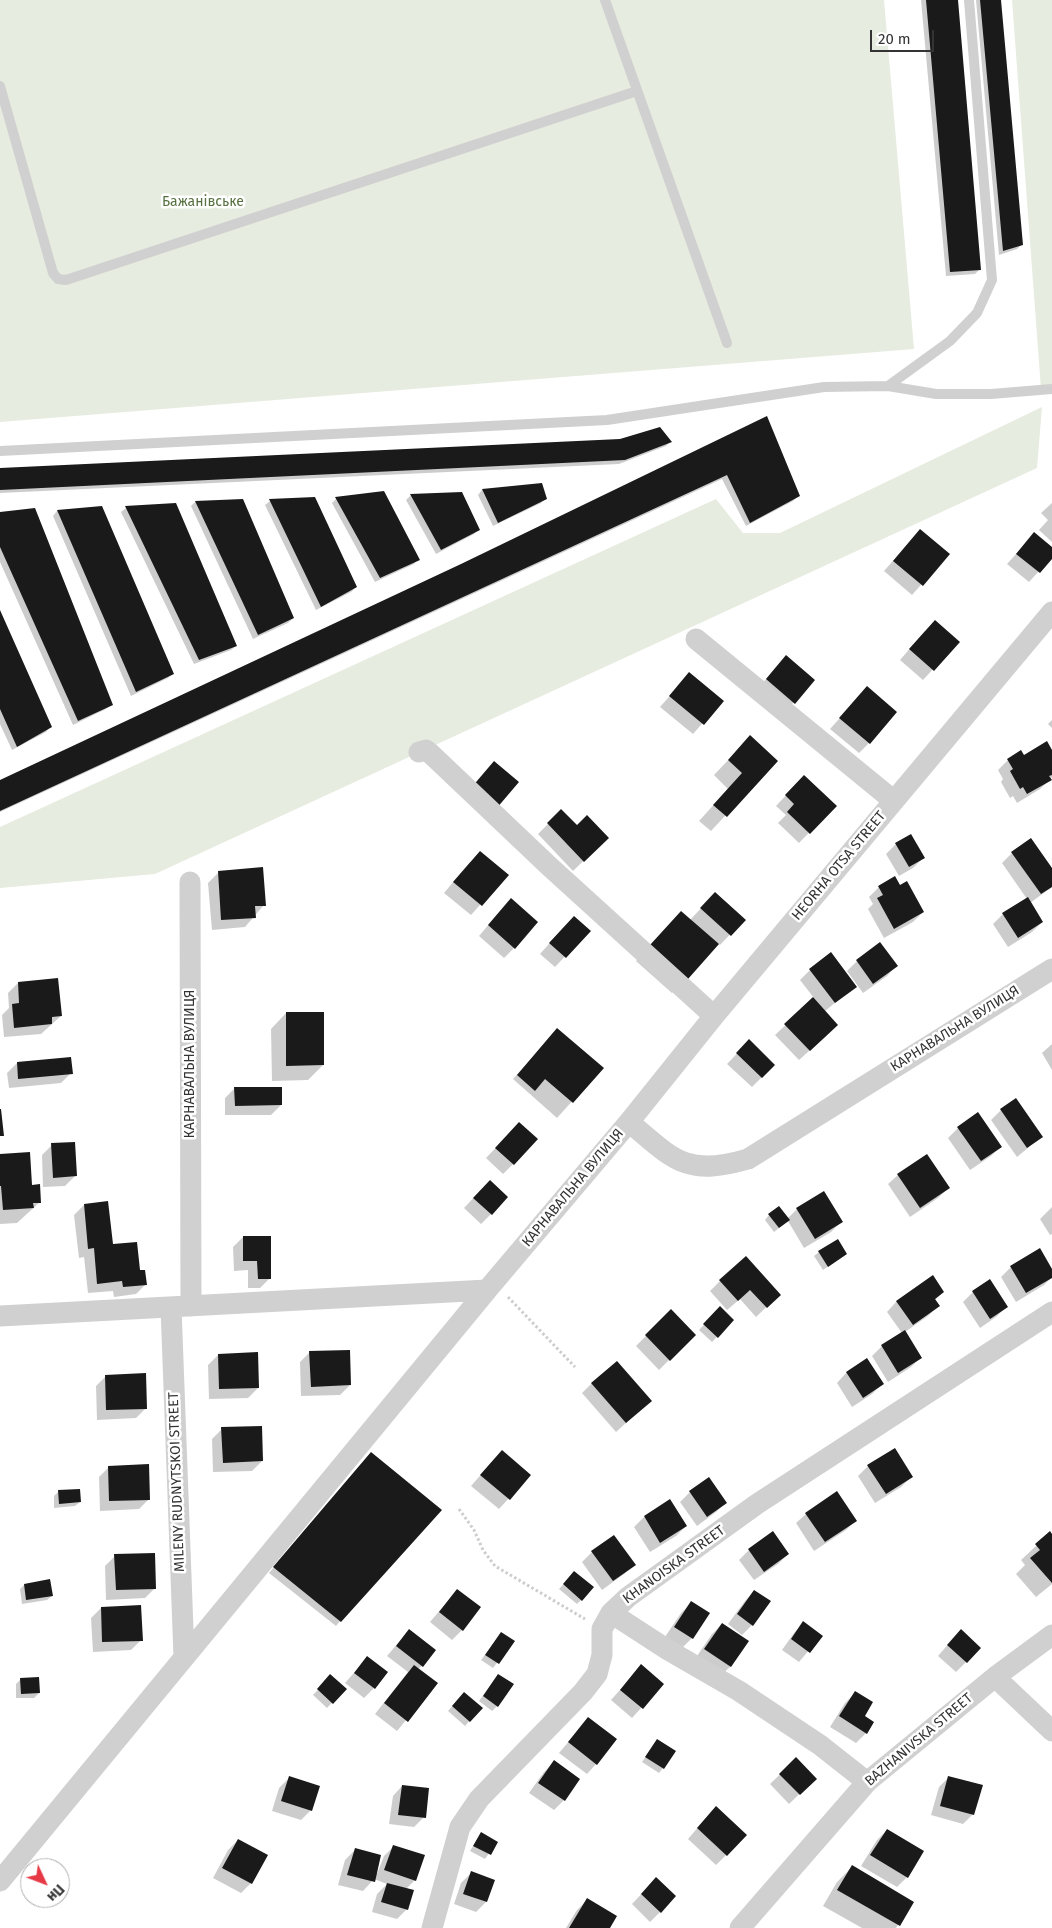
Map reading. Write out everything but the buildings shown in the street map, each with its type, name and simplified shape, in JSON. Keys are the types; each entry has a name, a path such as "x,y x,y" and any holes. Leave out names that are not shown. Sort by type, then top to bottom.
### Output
{"street":[{"name":"HEORHA OTSA STREET","path":"629,1122 714,1016 1052,612"},
{"path":"696,639 894,801"},
{"path":"419,752 426,750 431,754 549,866 714,1016"},
{"name":"КАРНАВАЛЬНА ВУЛИЦЯ","path":"181,1306 190,882"},
{"name":"КАРНАВАЛЬНА ВУЛИЦЯ","path":"0,1880 629,1122 680,1162 700,1166 724,1166 748,1159 1052,968"},
{"path":"0,1316 491,1286"},
{"name":"MILENY RUDNYTSKOI STREET","path":"181,1306 184,1657"},
{"name":"KHANOISKA STREET","path":"606,1621 644,1586 757,1504 1052,1312"},
{"path":"432,1928 460,1827 479,1799 583,1692 597,1674 602,1655 606,1621 668,1650 740,1691 820,1745 867,1782"},
{"name":"BAZHANIVSKA STREET","path":"740,1928 867,1782 995,1677 1052,1635"},
{"path":"995,1677 1052,1731"}],"lane":[{"path":"605,0 727,343"},
{"path":"888,386 950,341 978,313 992,280 969,0"},
{"path":"0,86 54,274 58,279 66,280 637,91"},
{"path":"0,451 607,420 824,387 888,386 936,394 991,394 1052,389"}],"path":[{"path":"491,1286 575,1367"},
{"path":"459,1509 474,1530 483,1550 495,1566 606,1621"}],"green space":[{"name":"Бажанівське","path":"0,0 884,0 914,349 0,422"},
{"path":"1012,0 1052,0 1052,389 1041,389"},
{"path":"1042,407 1037,468 155,874 0,888 0,827 716,499 743,533 780,533"}]}
